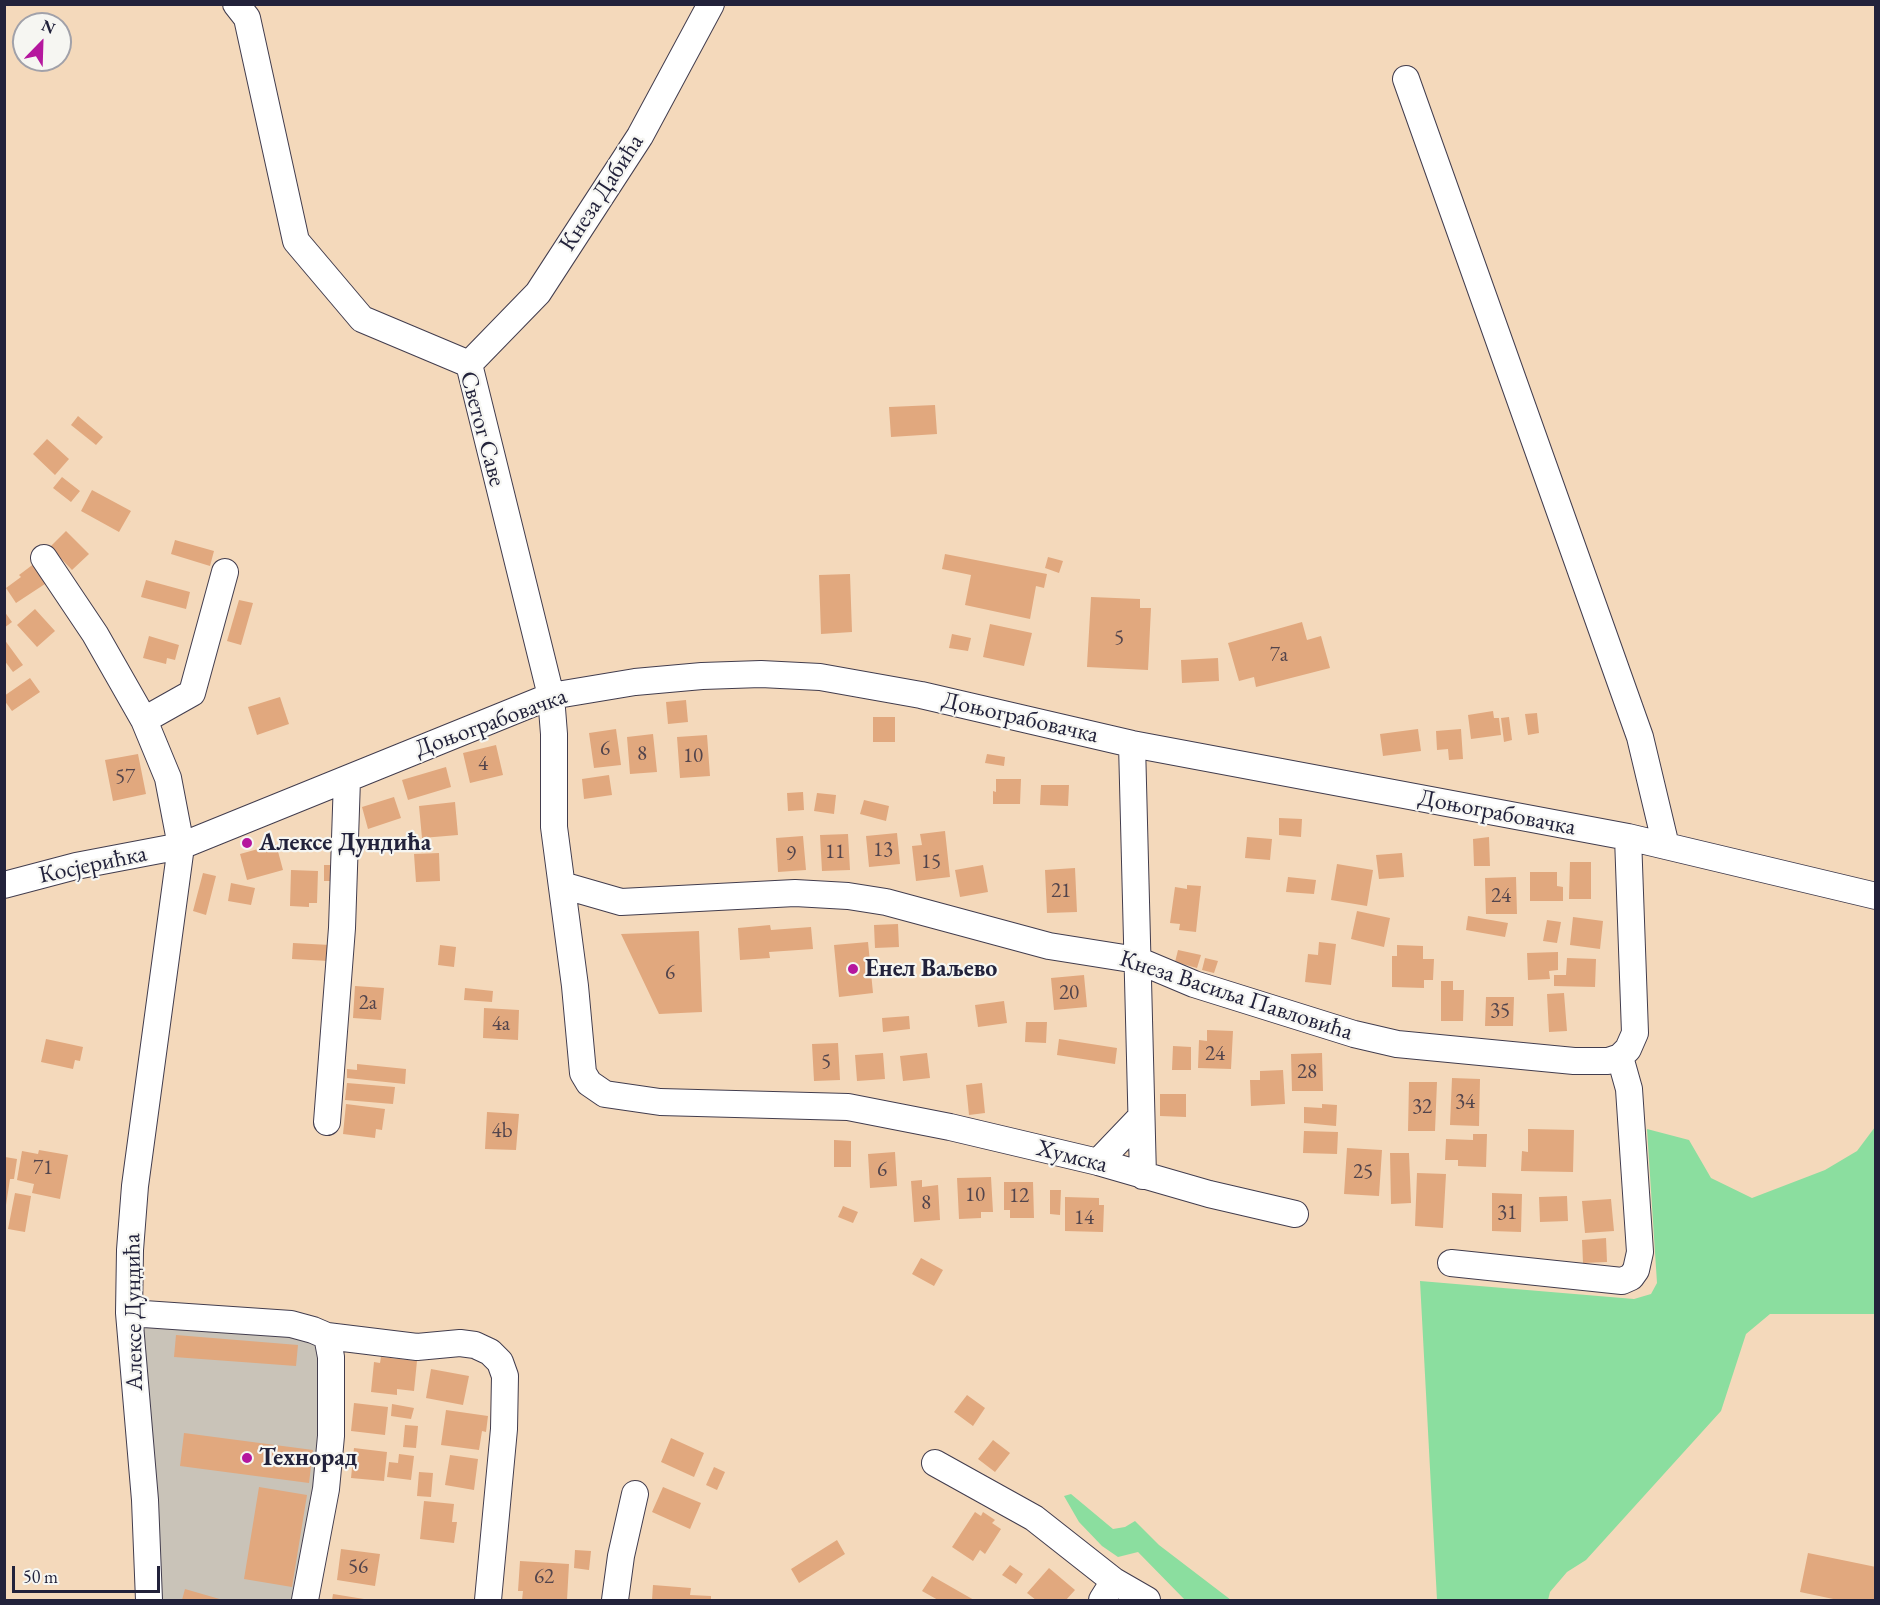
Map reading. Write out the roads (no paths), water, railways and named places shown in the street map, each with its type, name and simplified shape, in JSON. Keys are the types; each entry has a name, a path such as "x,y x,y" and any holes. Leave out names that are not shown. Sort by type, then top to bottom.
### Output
{"street":[{"name":"Светог Саве","path":"236,4 247,18 296,241 362,319 470,364 550,696 554,734 554,827 562,885"},
{"name":"Кнеза Дабића","path":"470,364 538,293 640,136 711,4"},
{"path":"1406,79 1640,737 1666,846"},
{"name":"Алексе Дундића","path":"44,558 95,634 144,720 168,778 182,846 135,1186 130,1250 129,1313 144,1500 149,1600"},
{"path":"144,720 192,693 225,572"},
{"name":"Доњограбовачка","path":"182,846 550,696 635,682 761,674 820,677 921,695 1132,744 1628,837 1875,896"},
{"path":"1132,744 1143,1176"},
{"path":"327,1122 342,928 347,778"},
{"path":"1451,1263 1622,1281 1631,1277 1636,1270 1640,1252 1629,1089 1620,1057 1628,1049 1635,1033 1628,837"},
{"name":"Косјерићка","path":"4,885 76,866 182,846"},
{"name":"Кнеза Васиља Павловића","path":"562,885 621,902 795,893 848,896 886,902 1049,946 1137,960 1205,988 1354,1034 1397,1044 1574,1060 1608,1061 1620,1057"},
{"name":"Хумска","path":"562,885 583,1073 589,1083 605,1094 660,1102 848,1107 950,1126 1098,1162 1143,1176 1294,1214"},
{"path":"1098,1162 1141,1117"},
{"path":"129,1313 291,1324 327,1336 417,1347 460,1343 476,1345 490,1352 500,1362 505,1376 504,1429 488,1600"},
{"path":"305,1600 326,1489 332,1436 331,1357 327,1336"},
{"path":"935,1463 1034,1518 1108,1591 1147,1600"},
{"path":"615,1600 621,1556 635,1494"}],"place":[{"name":"Алексе Дундића","path":"247,843"},
{"name":"Енел Ваљево","path":"853,969"},
{"name":"Технорад","path":"247,1458"}]}
